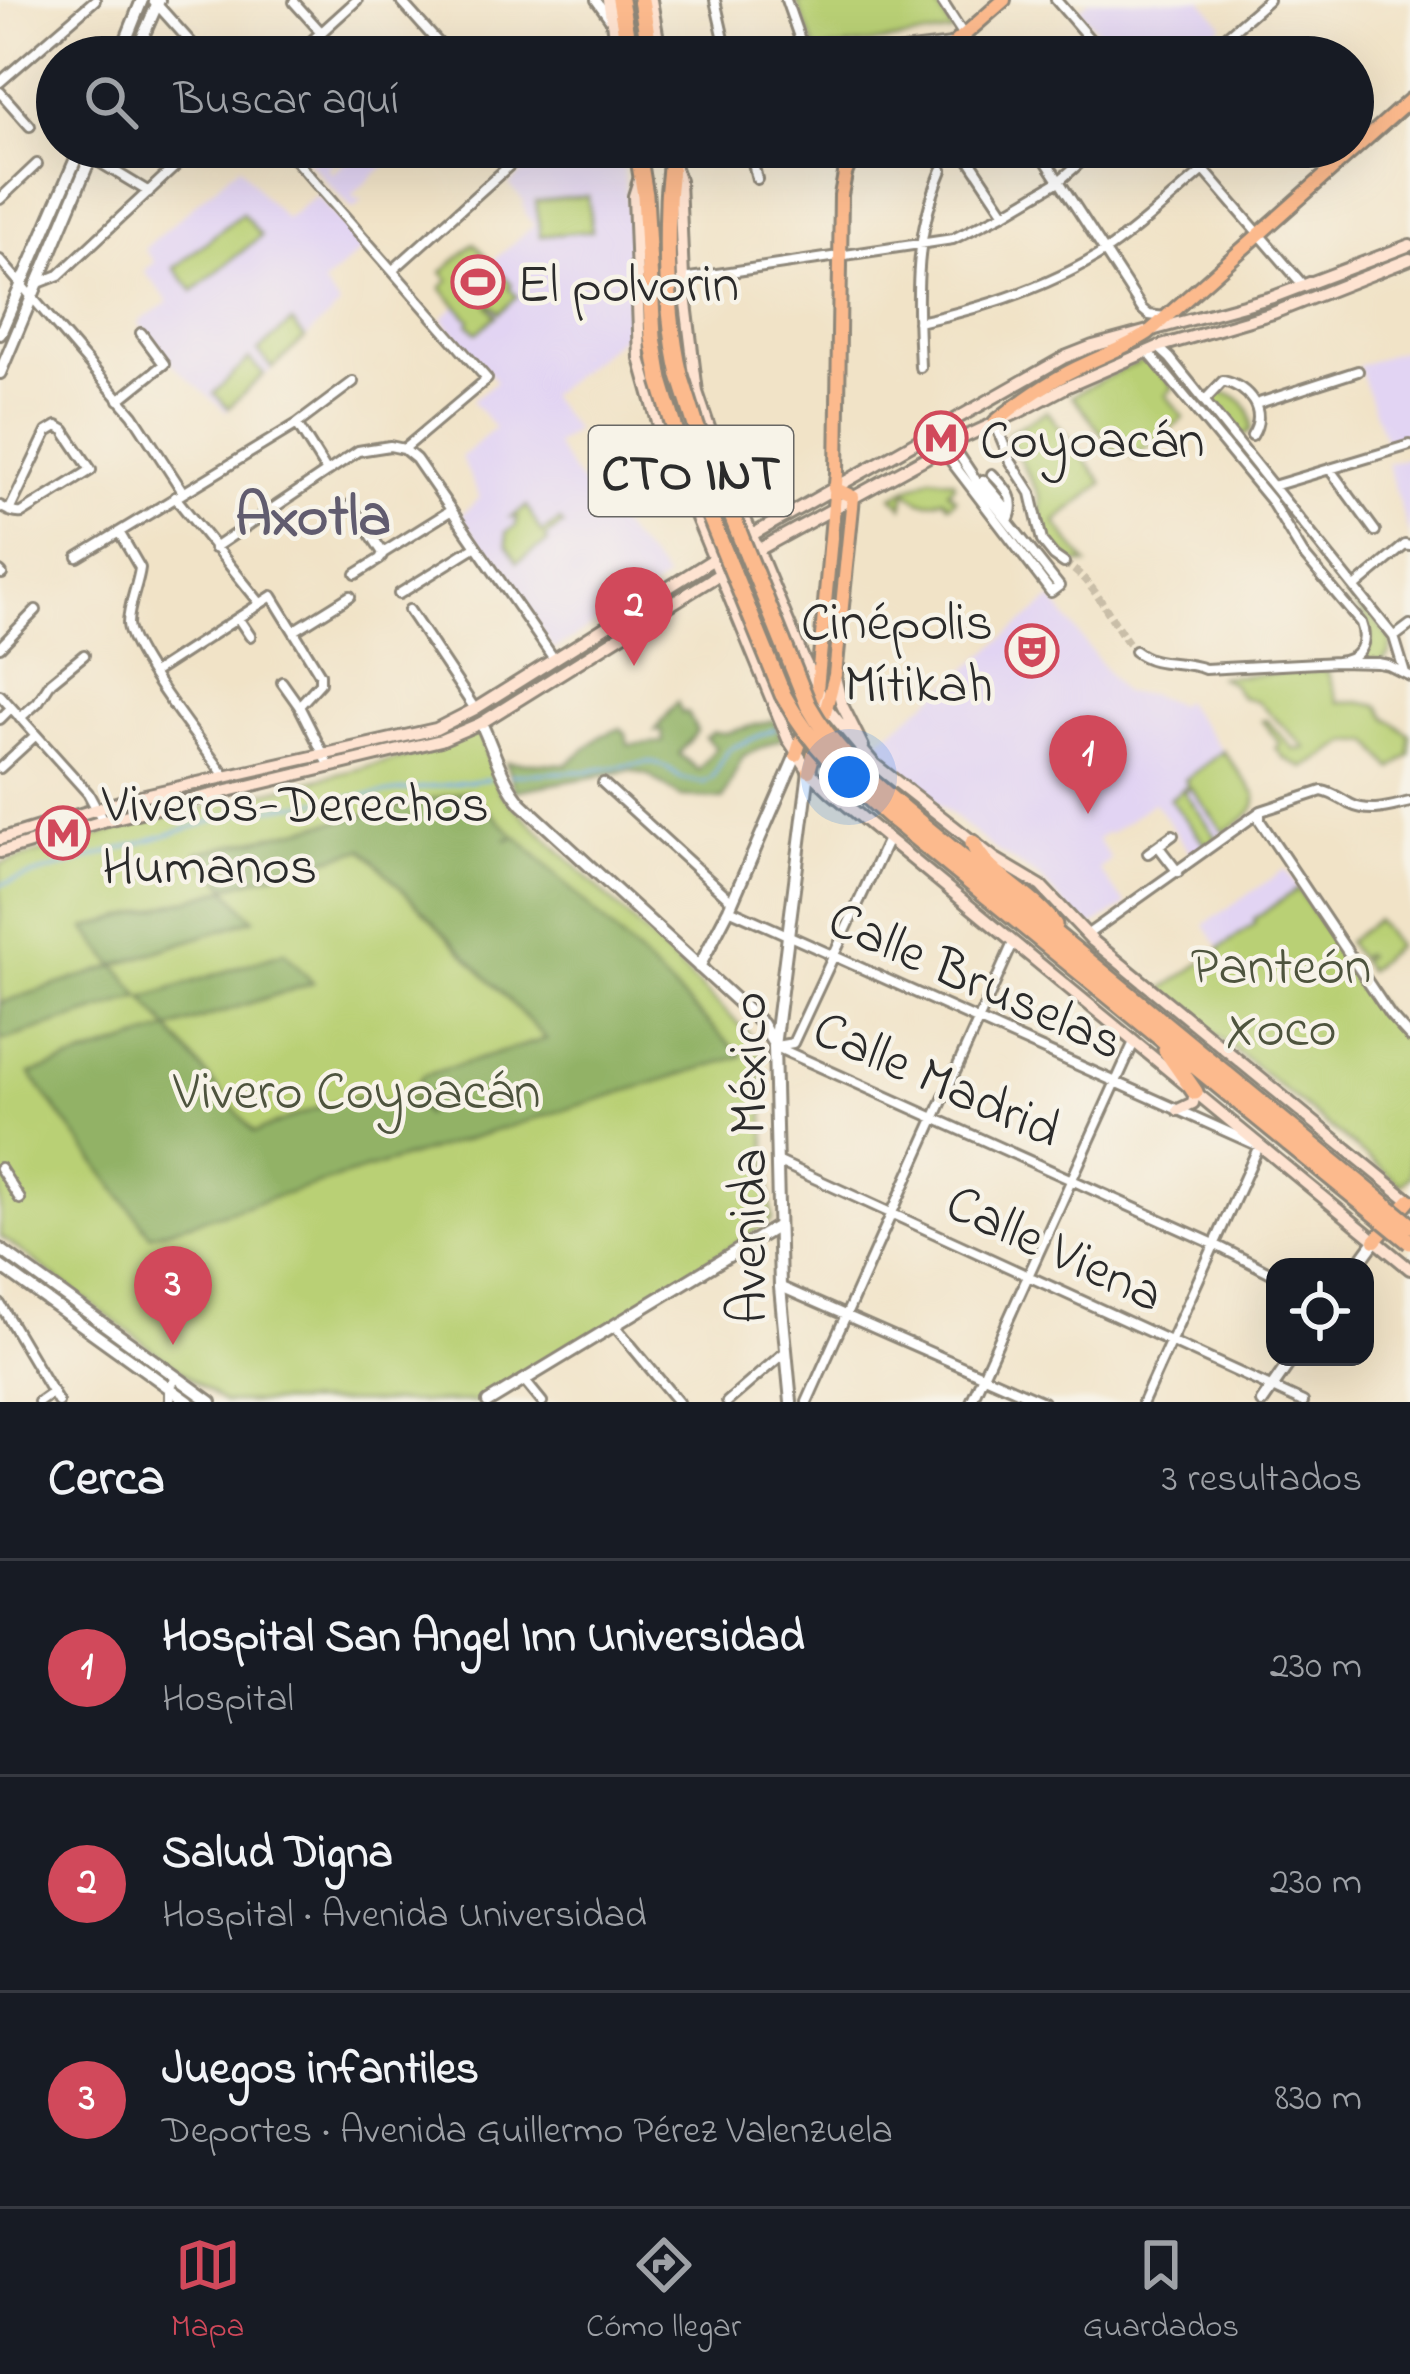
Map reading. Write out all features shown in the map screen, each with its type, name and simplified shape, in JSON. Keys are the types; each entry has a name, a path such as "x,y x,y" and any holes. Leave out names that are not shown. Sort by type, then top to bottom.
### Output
{"highway":[{"path":"620,0 626,36"},
{"path":"641,0 647,36"},
{"name":"CTO INT","path":"639,168 645,195 652,337 676,433 816,718 898,813 1150,1029 1410,1225"},
{"name":"CTO INT","path":"670,168 674,349 736,554"},
{"name":"CTO INT","path":"898,813 1066,942 1410,1242"},
{"path":"974,843 979,856 1043,910 1066,942"},
{"path":"1150,1029 1195,1092"}],"main road":[{"path":"608,0 614,36"},
{"path":"651,0 657,36"},
{"path":"964,36 1004,0"},
{"path":"1374,131 1410,100"},
{"name":"CTO INT","path":"676,168 697,392 718,454 736,554 796,755 849,808 1410,1269"},
{"path":"796,755 817,690 837,473 841,195 846,168"},
{"path":"1153,349 1168,322 1258,232 1332,168"},
{"name":"CTO INT","path":"640,176 634,196 640,358 646,386 675,467 802,658 827,708 872,763 974,843 1036,882 1087,935 1410,1201"},
{"path":"995,422 1067,373 1121,350 1168,322 1304,286 1410,245"},
{"path":"0,839 136,796 436,729 736,554 1066,387 1153,349 1274,313 1410,259"},
{"path":"0,852 103,821 441,740 482,723 834,488 1065,357 1148,333"},
{"path":"675,467 702,472 718,454"},
{"path":"702,472 775,646 788,657 802,658"},
{"path":"834,488 853,497"},
{"path":"809,771 835,675 853,497"},
{"path":"835,675 842,705 872,763 849,782 849,808"},
{"path":"306,758 310,772"},
{"path":"1178,1110 1193,1103 1195,1092"},
{"path":"1328,1203 1352,1203 1359,1198 1368,1183 1365,1164"},
{"path":"1375,1240 1410,1201"}],"street":[{"path":"53,36 95,0"},
{"path":"127,36 142,0"},
{"path":"318,36 357,0"},
{"path":"400,0 432,36"},
{"path":"596,0 612,24"},
{"path":"715,0 723,36"},
{"path":"786,0 799,36"},
{"path":"940,0 957,36"},
{"path":"1056,0 1088,36"},
{"path":"1226,36 1268,0"},
{"path":"142,36 156,1 186,36"},
{"path":"294,2 322,32"},
{"path":"0,66 4,78 36,51"},
{"path":"0,92 30,126"},
{"path":"0,199 36,166"},
{"path":"0,334 72,168"},
{"path":"0,373 86,168"},
{"path":"115,168 149,192"},
{"path":"22,285 59,275 174,168"},
{"path":"302,168 487,379 404,449"},
{"path":"393,271 507,168"},
{"path":"754,168 757,179"},
{"path":"842,168 844,174"},
{"path":"976,168 1005,213"},
{"path":"1051,168 1142,310 1168,322"},
{"path":"683,279 953,239 1005,213 1074,168"},
{"path":"920,367 919,246 928,202 942,170"},
{"path":"918,322 1011,296 1062,274 1105,251 1204,170 1304,286"},
{"path":"2,267 119,400 214,548 260,603"},
{"path":"119,400 164,364 141,333"},
{"path":"1153,349 1204,401 1355,586 1394,637 1407,675"},
{"path":"1135,651 1150,661 1205,669 1337,662 1351,660 1365,637 1361,623 1304,554 1264,492 1153,349"},
{"path":"1256,404 1358,371"},
{"path":"78,557 296,424 353,382"},
{"path":"1204,401 1219,383 1243,389 1256,404 1259,422 1252,436"},
{"path":"995,422 1011,462 1031,493 1042,541 1064,563"},
{"path":"296,424 327,472"},
{"path":"57,426 64,430 91,470 22,513 4,509 47,432 57,426"},
{"path":"958,440 957,452 982,482 1059,586 1051,592 982,482"},
{"path":"1273,487 1410,445"},
{"path":"214,548 358,451 404,449 416,459 554,659"},
{"path":"938,450 982,482 1011,495 1014,509 1009,519"},
{"path":"1331,471 1375,531"},
{"path":"351,504 383,553"},
{"path":"356,574 449,510"},
{"path":"119,532 140,568 128,622 131,637 226,778"},
{"path":"1355,586 1405,545 1410,546"},
{"path":"399,594 476,546"},
{"path":"153,673 272,596 321,679 298,706"},
{"path":"294,631 350,596"},
{"path":"0,647 36,610"},
{"path":"409,610 475,709"},
{"path":"238,618 250,636"},
{"path":"1394,637 1410,625"},
{"path":"1388,664 1396,651"},
{"path":"20,718 51,682 84,655"},
{"path":"1337,662 1388,664 1407,675"},
{"path":"282,682 331,767"},
{"path":"0,695 88,793 103,821"},
{"path":"0,719 11,708"},
{"name":"Calle Madrid","path":"482,723 511,792 762,1024 774,1046 1266,1270"},
{"path":"0,768 36,735"},
{"path":"699,967 796,755"},
{"name":"Avenida México","path":"791,1402 780,1287 774,1046 809,771"},
{"name":"Calle Bruselas","path":"602,783 718,888 730,905 787,936 1259,1147"},
{"path":"1087,935 1261,811 1322,791 1371,810 1410,802"},
{"path":"1261,811 1260,821 1284,858 1390,1015 1410,1037"},
{"path":"1148,853 1173,835"},
{"path":"774,1046 794,1043 888,839"},
{"path":"1158,845 1178,872"},
{"path":"807,1402 1013,941"},
{"path":"971,1402 1134,1042"},
{"path":"1143,1402 1259,1147"},
{"name":"Calle Viena","path":"777,1162 1303,1402"},
{"path":"0,1168 20,1199"},
{"path":"488,1402 778,1226"},
{"path":"1362,1258 1375,1240"},
{"path":"0,1249 173,1382 189,1402"},
{"path":"0,1266 173,1382 211,1402"},
{"path":"780,1287 1043,1402"},
{"path":"0,1304 58,1402"},
{"path":"614,1325 678,1402"},
{"path":"727,1402 786,1352"},
{"path":"1262,1402 1287,1366"},
{"path":"524,1379 542,1402"},
{"path":"170,1402 173,1382"},
{"path":"39,1402 53,1392"}],"shaded area":[{"path":"1090,0 1202,0 1223,25 1210,36 1103,36 1079,9"},
{"path":"237,168 242,168 286,219 317,195 364,248 323,284 340,306 226,412 174,366 138,322 169,302 144,271 155,262 144,249"},
{"path":"315,168 327,168 332,174 339,168 382,168 352,195 362,201 353,209"},
{"path":"528,168 623,168 630,230 631,329 548,396 575,430 555,445 575,476 667,579 554,650 461,515 480,498 461,457 495,428 472,401 496,381 442,319 456,305 441,288 449,280 442,272 474,243 492,262 534,225 524,212 525,202 509,185"},
{"path":"1403,350 1405,356 1410,355 1410,435 1386,443 1358,366"},
{"path":"1410,457 1410,538 1387,464"},
{"path":"1052,599 1123,693 1148,694 1177,705 1183,701 1223,751 1185,780 1224,833 1193,856 1154,802 1097,839 1111,859 1099,870 1126,905 1091,927 1082,924 1040,878 994,849 871,748"},
{"path":"1285,869 1298,889 1220,948 1204,925"}],"green space":[{"path":"796,0 933,0 954,32 925,36 810,36"},
{"path":"588,196 592,231 540,236 536,201"},
{"path":"242,213 261,236 193,291 174,268"},
{"name":"El polvorin","path":"474,243 512,284 509,288 517,297 499,313 488,305 496,316 477,333 441,288 449,280 442,272"},
{"path":"292,322 305,338 272,368 258,351"},
{"path":"1150,358 1173,388 1166,395 1184,418 1133,458 1126,449 1118,454 1072,396"},
{"path":"249,359 264,374 228,408 214,393"},
{"path":"1219,392 1234,396 1248,409 1251,430 1240,438 1209,401"},
{"path":"1047,411 1103,483 1055,522 1087,564 1074,563 1046,539 1040,496 1008,438 1008,433"},
{"path":"931,477 953,480 948,491 956,499 949,505 943,498 923,502 906,491 903,507 893,496"},
{"path":"527,506 541,533 560,521 563,525 545,537 548,542 517,562 506,532 516,526 517,517 511,517"},
{"path":"1344,586 1392,641 1382,662 1360,662 1371,641 1370,632 1342,590"},
{"path":"1327,670 1338,702 1379,706 1410,735 1410,755 1392,769 1371,742 1349,742 1304,768 1275,748 1280,744 1262,721 1295,750 1306,748 1257,701 1241,697 1220,677"},
{"path":"677,702 697,731 679,754 698,770 716,748 705,737 714,732 774,720 782,739 743,756 723,799 681,797 648,775 630,770 514,791 506,762 567,764 601,736 621,728 628,745 663,742 662,731 655,731"},
{"name":"Vivero Coyoacán","path":"480,731 500,793 758,1043 772,1220 612,1324 478,1402 223,1402 0,1236 0,864 144,822 423,753"},
{"path":"1223,751 1255,794 1255,807 1224,832 1191,788 1184,791 1217,838 1207,846 1170,799 1188,785 1185,780"},
{"path":"468,791 515,836 505,840 517,837 742,1056 150,1235 30,1074 169,1029 254,1133 362,1096 391,1101 409,1095 426,1115 414,1090 422,1076 546,1039 363,849 227,887 197,853"},
{"path":"226,889 254,919 116,965 141,997 4,1040 0,1035 0,1003 115,966 85,928"},
{"name":"Panteón Xoco","path":"1298,889 1410,1047 1410,1176 1401,1185 1161,990"},
{"path":"1376,920 1396,946 1367,971 1360,961 1366,956 1358,958 1347,942"},
{"path":"285,952 313,983 169,1029 143,998"}],"waterway":[{"path":"510,775 651,762 681,778 703,783 712,778 729,749 775,729"},
{"path":"0,885 243,812 489,779"}],"tunnel":[{"path":"1064,563 1094,592 1135,651"}],"place":[{"name":"El polvorin","path":"478,282"},
{"name":"Coyoacán","path":"941,438"},
{"name":"Cinépolis Mítikah","path":"1032,651"},
{"name":"Salud Digna","path":"634,666"},
{"name":"Hospital San Angel Inn Universidad","path":"1088,814"},
{"name":"Viveros-Derechos Humanos","path":"63,833"},
{"name":"Juegos infantiles","path":"173,1345"}],"district":[{"name":"Axotla","path":"313,513"}]}
